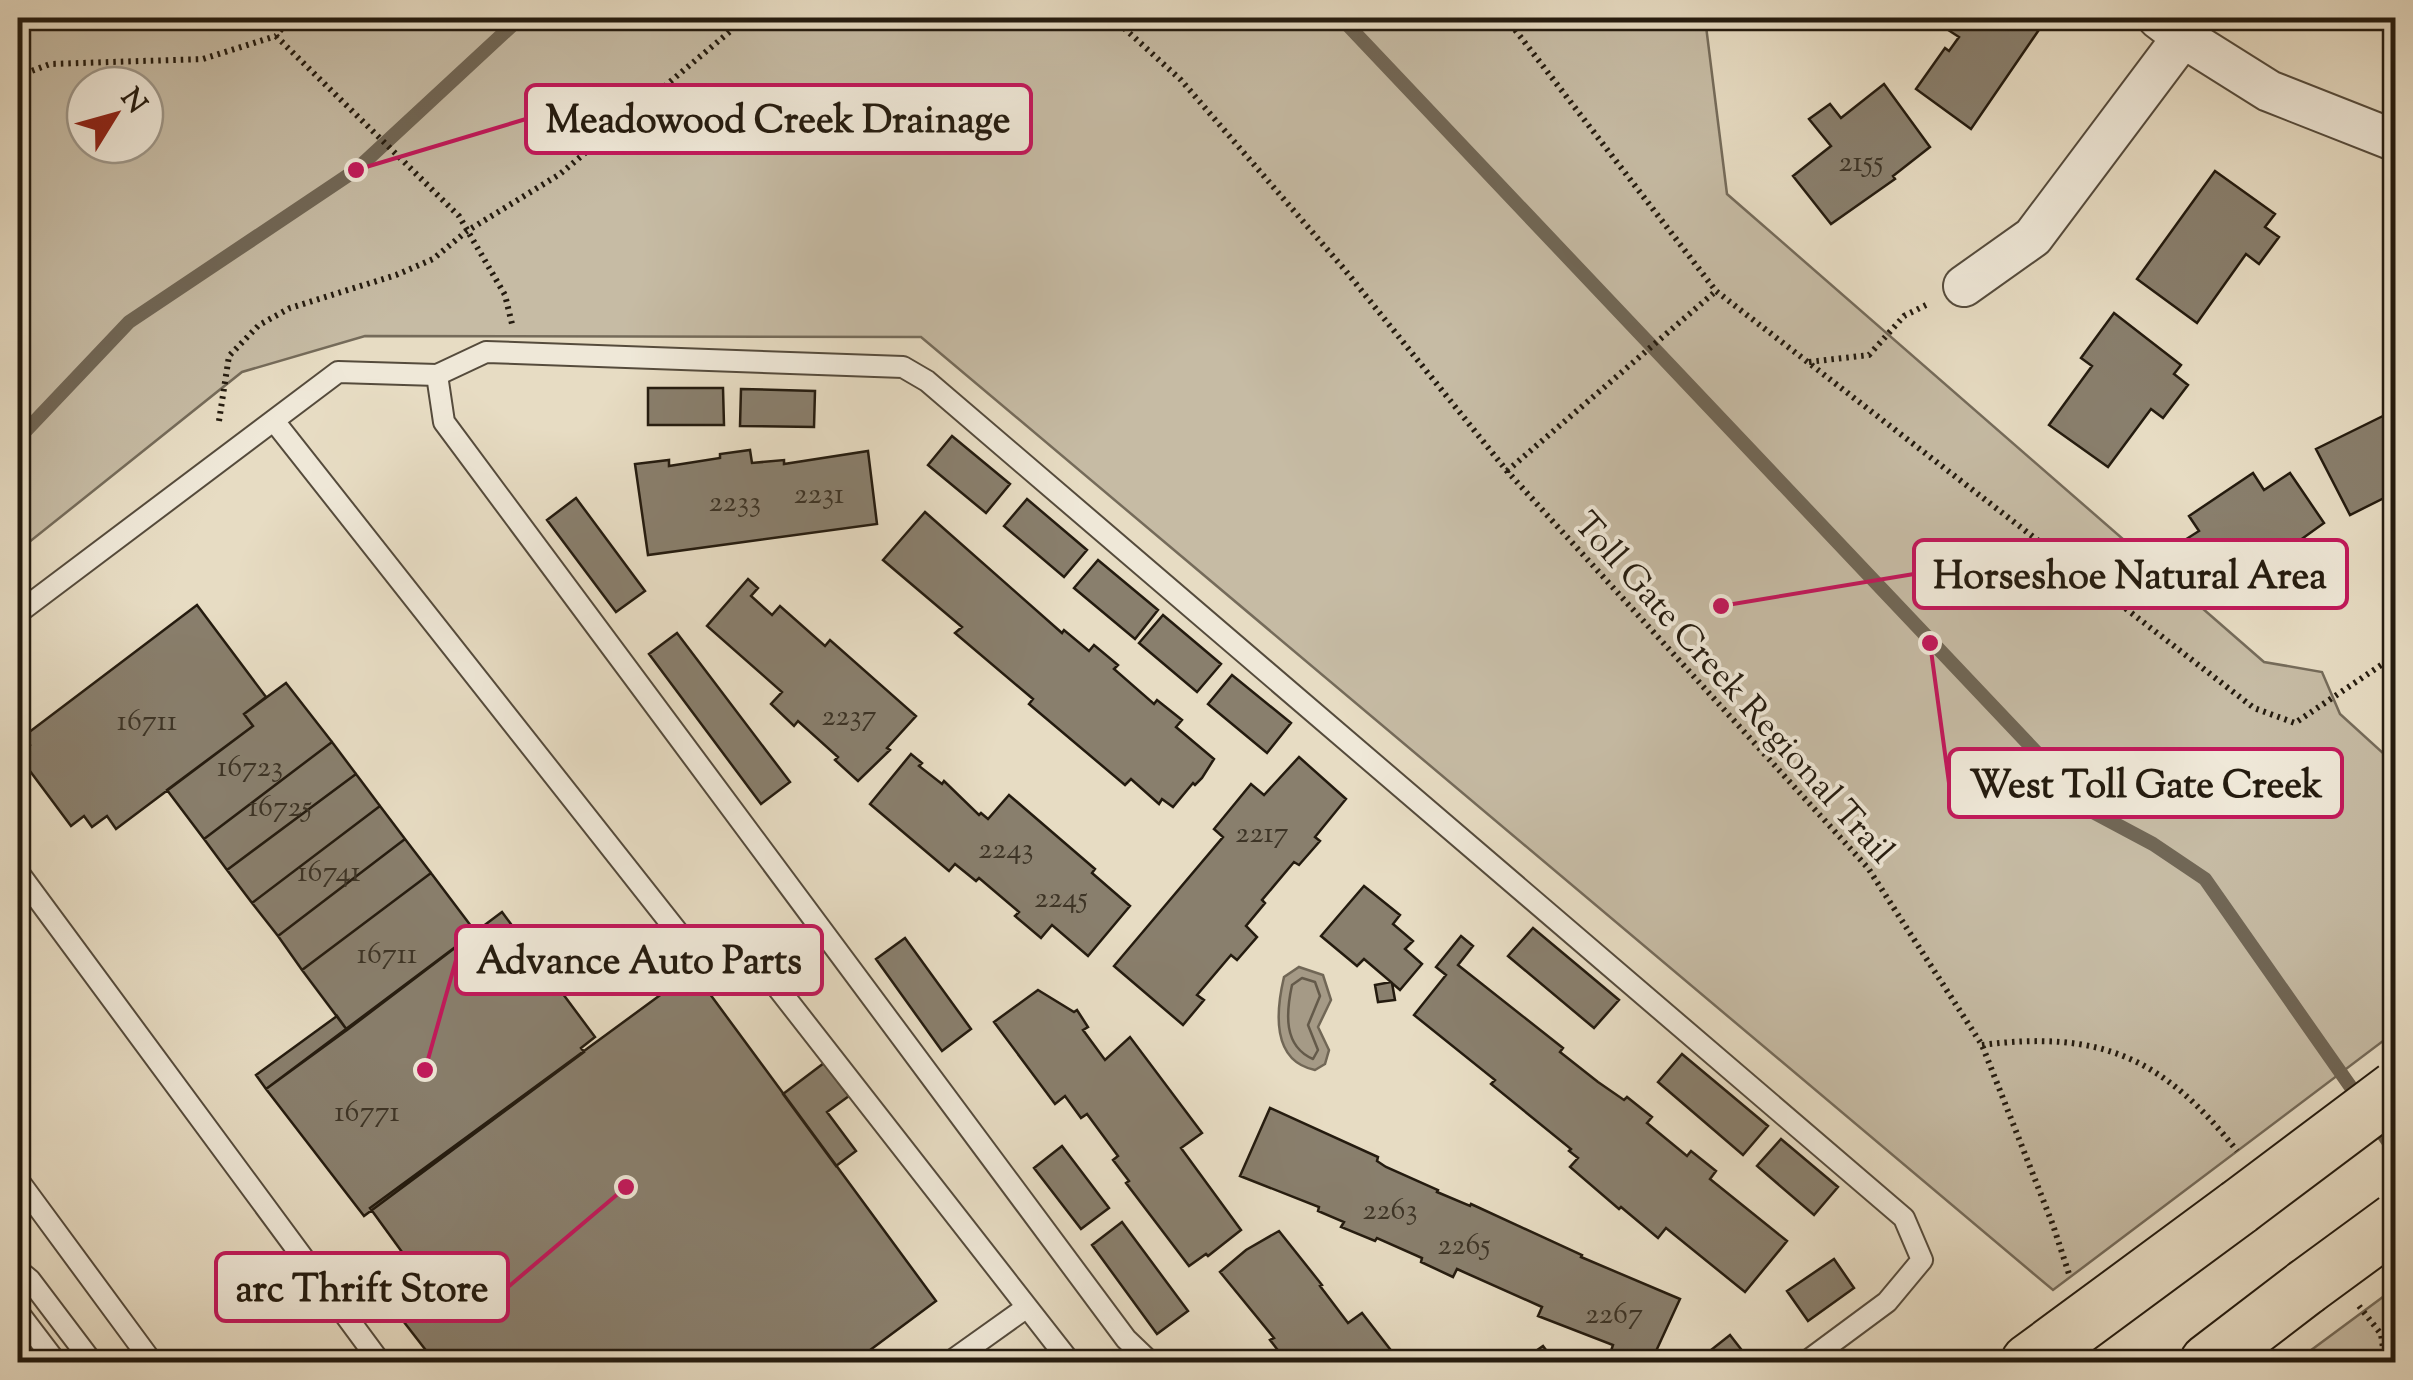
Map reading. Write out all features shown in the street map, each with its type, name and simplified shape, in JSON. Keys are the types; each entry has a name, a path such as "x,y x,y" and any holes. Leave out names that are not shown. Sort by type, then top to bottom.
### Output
{"main road":[{"path":"2030,1362 2396,1089"},
{"path":"2208,1362 2396,1221"}],"street":[{"path":"1964,286 2032,237 2171,27 2269,90 2396,141"}],"lane":[{"path":"18,613 338,372 437,375 486,352 902,367 927,381 1904,1218 1922,1260 1887,1302 1806,1362"},
{"path":"437,375 444,422 1126,1339 1150,1362"},
{"path":"274,421 687,944 745,946 1070,1362"},
{"path":"18,872 380,1362"},
{"path":"18,1180 152,1362"},
{"path":"18,1270 30,1280 92,1362"},
{"path":"950,1362 1027,1307"},
{"path":"18,1312 56,1362"}],"path":[{"path":"18,76 50,64 203,59 276,36 290,18"},
{"path":"212,467 229,356 259,324 290,308 396,275 433,259 467,231 560,174 746,18"},
{"name":"Toll Gate Creek Regional Trail","path":"1113,18 1182,80 1345,270 1508,471 1868,868 1982,1045 2053,1225 2083,1321"},
{"path":"1506,18 1716,291 2254,708 2294,723 2396,655"},
{"path":"276,36 459,216 505,294 517,353"},
{"path":"1808,362 1868,356 1904,316 1964,286"},
{"path":"1508,471 1716,291"},
{"path":"1982,1045 2034,1038 2086,1044 2122,1056 2158,1073 2198,1105 2230,1142"},
{"path":"2380,1334 2386,1362"}],"shaded area":[{"path":"18,18 1705,18 1727,194 2264,662 2322,672 2340,714 2395,764 2395,1032 2053,1290 921,337 365,336 242,372 18,551"},
{"path":"2395,1288 2395,1362 2295,1362"}],"water":[{"path":"1299,967 1323,975 1331,1000 1318,1027 1329,1050 1325,1064 1315,1070 1290,1056 1280,1033 1284,977"}],"building":[{"path":"1952,18 2045,21 1971,129 1916,89 1945,48 1949,51 1959,37 1945,28"},
{"path":"1884,84 1930,147 1893,176 1895,179 1831,224 1793,176 1831,146 1809,119 1830,104 1841,118"},
{"path":"2215,171 2275,214 2265,227 2279,237 2259,264 2246,254 2197,323 2137,279"},
{"path":"2114,313 2181,365 2174,374 2188,385 2163,418 2151,409 2108,467 2049,425 2092,366 2081,358"},
{"path":"648,388 723,388 724,425 648,425"},
{"path":"741,389 815,391 814,427 740,426"},
{"path":"2396,393 2396,492 2350,515 2316,449 2393,411 2386,397"},
{"path":"952,436 1010,484 986,513 928,465"},
{"path":"750,450 752,463 784,460 784,464 868,451 877,524 648,555 635,464 669,460 669,466"},
{"path":"2253,473 2264,490 2290,473 2324,523 2218,599 2202,576 2189,585 2179,569 2192,560 2180,543 2199,531 2189,516"},
{"path":"576,498 645,591 616,612 547,520"},
{"path":"1027,499 1087,550 1064,577 1004,526"},
{"path":"925,512 1062,633 1064,630 1089,651 1094,645 1118,665 1114,669 1154,704 1157,700 1182,720 1176,727 1214,759 1202,778 1173,807 1162,799 1159,804 1131,779 1125,785 1029,704 1033,699 955,633 962,627 883,560"},
{"path":"1098,560 1158,610 1135,639 1074,588"},
{"path":"748,579 758,588 751,596 772,615 780,606 825,646 830,640 916,716 887,748 890,750 858,781 798,721 794,726 771,704 782,692 707,626"},
{"path":"197,605 266,697 244,714 253,726 116,829 107,816 92,827 84,816 71,826 18,755 30,745 24,736"},
{"path":"1163,615 1221,664 1197,692 1139,643"},
{"path":"677,633 790,782 761,804 649,654"},
{"path":"1232,675 1291,723 1267,753 1208,704"},
{"path":"286,683 332,742 204,839 167,790 253,726 244,714"},
{"path":"332,742 356,774 227,870 204,839"},
{"path":"911,754 922,763 919,766 942,784 944,781 988,819 1009,795 1095,869 1092,873 1130,906 1088,956 1052,925 1041,938 1015,916 1019,912 979,878 976,881 955,864 949,871 870,804"},
{"path":"1299,757 1346,799 1315,837 1320,841 1299,865 1294,862 1262,900 1265,903 1246,926 1257,937 1237,960 1231,955 1197,995 1204,1000 1183,1025 1114,966 1223,837 1214,829 1251,784 1264,795"},
{"path":"356,774 380,806 252,903 227,870"},
{"path":"380,806 405,839 278,936 252,903"},
{"path":"405,839 431,873 302,970 278,936"},
{"path":"431,873 471,926 472,935 347,1030 302,970"},
{"path":"1364,886 1400,915 1393,924 1413,941 1405,949 1422,964 1400,990 1392,983 1395,1000 1378,1002 1375,985 1391,982 1364,959 1357,966 1321,936"},
{"path":"502,912 595,1037 581,1048 584,1052 364,1216 266,1089"},
{"path":"1533,928 1619,1000 1594,1028 1508,956"},
{"path":"1461,936 1473,946 1458,965 1563,1048 1560,1052 1598,1082 1624,1100 1627,1097 1652,1117 1647,1123 1687,1156 1691,1151 1716,1171 1710,1179 1787,1241 1745,1292 1666,1228 1658,1238 1619,1209 1570,1167 1578,1158 1571,1149 1491,1084 1495,1080 1414,1015 1446,975 1436,967"},
{"path":"905,938 971,1029 942,1051 876,959"},
{"path":"693,971 936,1301 854,1362 435,1362 369,1277 402,1252 370,1208"},
{"path":"1038,990 1074,1012 1077,1010 1088,1027 1083,1030 1105,1060 1130,1037 1202,1133 1181,1148 1241,1230 1208,1256 1189,1266 1126,1183 1129,1181 1113,1160 1118,1156 1087,1114 1081,1118 1065,1096 1055,1104 994,1022"},
{"path":"337,1016 347,1030 266,1089 256,1075"},
{"path":"1682,1054 1768,1126 1743,1155 1658,1082"},
{"path":"824,1063 849,1096 827,1112 856,1151 836,1166 783,1094"},
{"path":"1270,1108 1378,1157 1377,1161 1386,1167 1437,1192 1680,1299 1651,1362 1636,1362 1611,1351 1613,1345 1538,1316 1542,1307 1457,1269 1453,1277 1421,1262 1422,1258 1341,1227 1344,1222 1318,1211 1319,1207 1240,1176"},
{"path":"1781,1139 1838,1187 1814,1215 1757,1166"},
{"path":"1062,1146 1109,1208 1081,1229 1034,1168"},
{"path":"1122,1222 1188,1311 1157,1334 1092,1245"},
{"path":"1279,1231 1348,1323 1362,1313 1400,1362 1287,1362 1270,1340 1274,1338 1220,1272 1246,1250"},
{"path":"1834,1259 1854,1288 1808,1321 1787,1291"},
{"path":"1730,1335 1751,1362 1697,1361"},
{"path":"1543,1346 1555,1362 1520,1362"}],"waterway":[{"path":"18,439 129,322 356,170 520,18"},
{"path":"1341,18 2093,812 2153,844 2205,879 2362,1103"},
{"path":"2374,1121 2396,1153"}],"place":[{"name":"Meadowood Creek Drainage","path":"356,170"},
{"name":"Horseshoe Natural Area","path":"1721,606"},
{"name":"West Toll Gate Creek","path":"1930,643"},
{"name":"Advance Auto Parts","path":"425,1070"},
{"name":"arc Thrift Store","path":"626,1187"}]}
